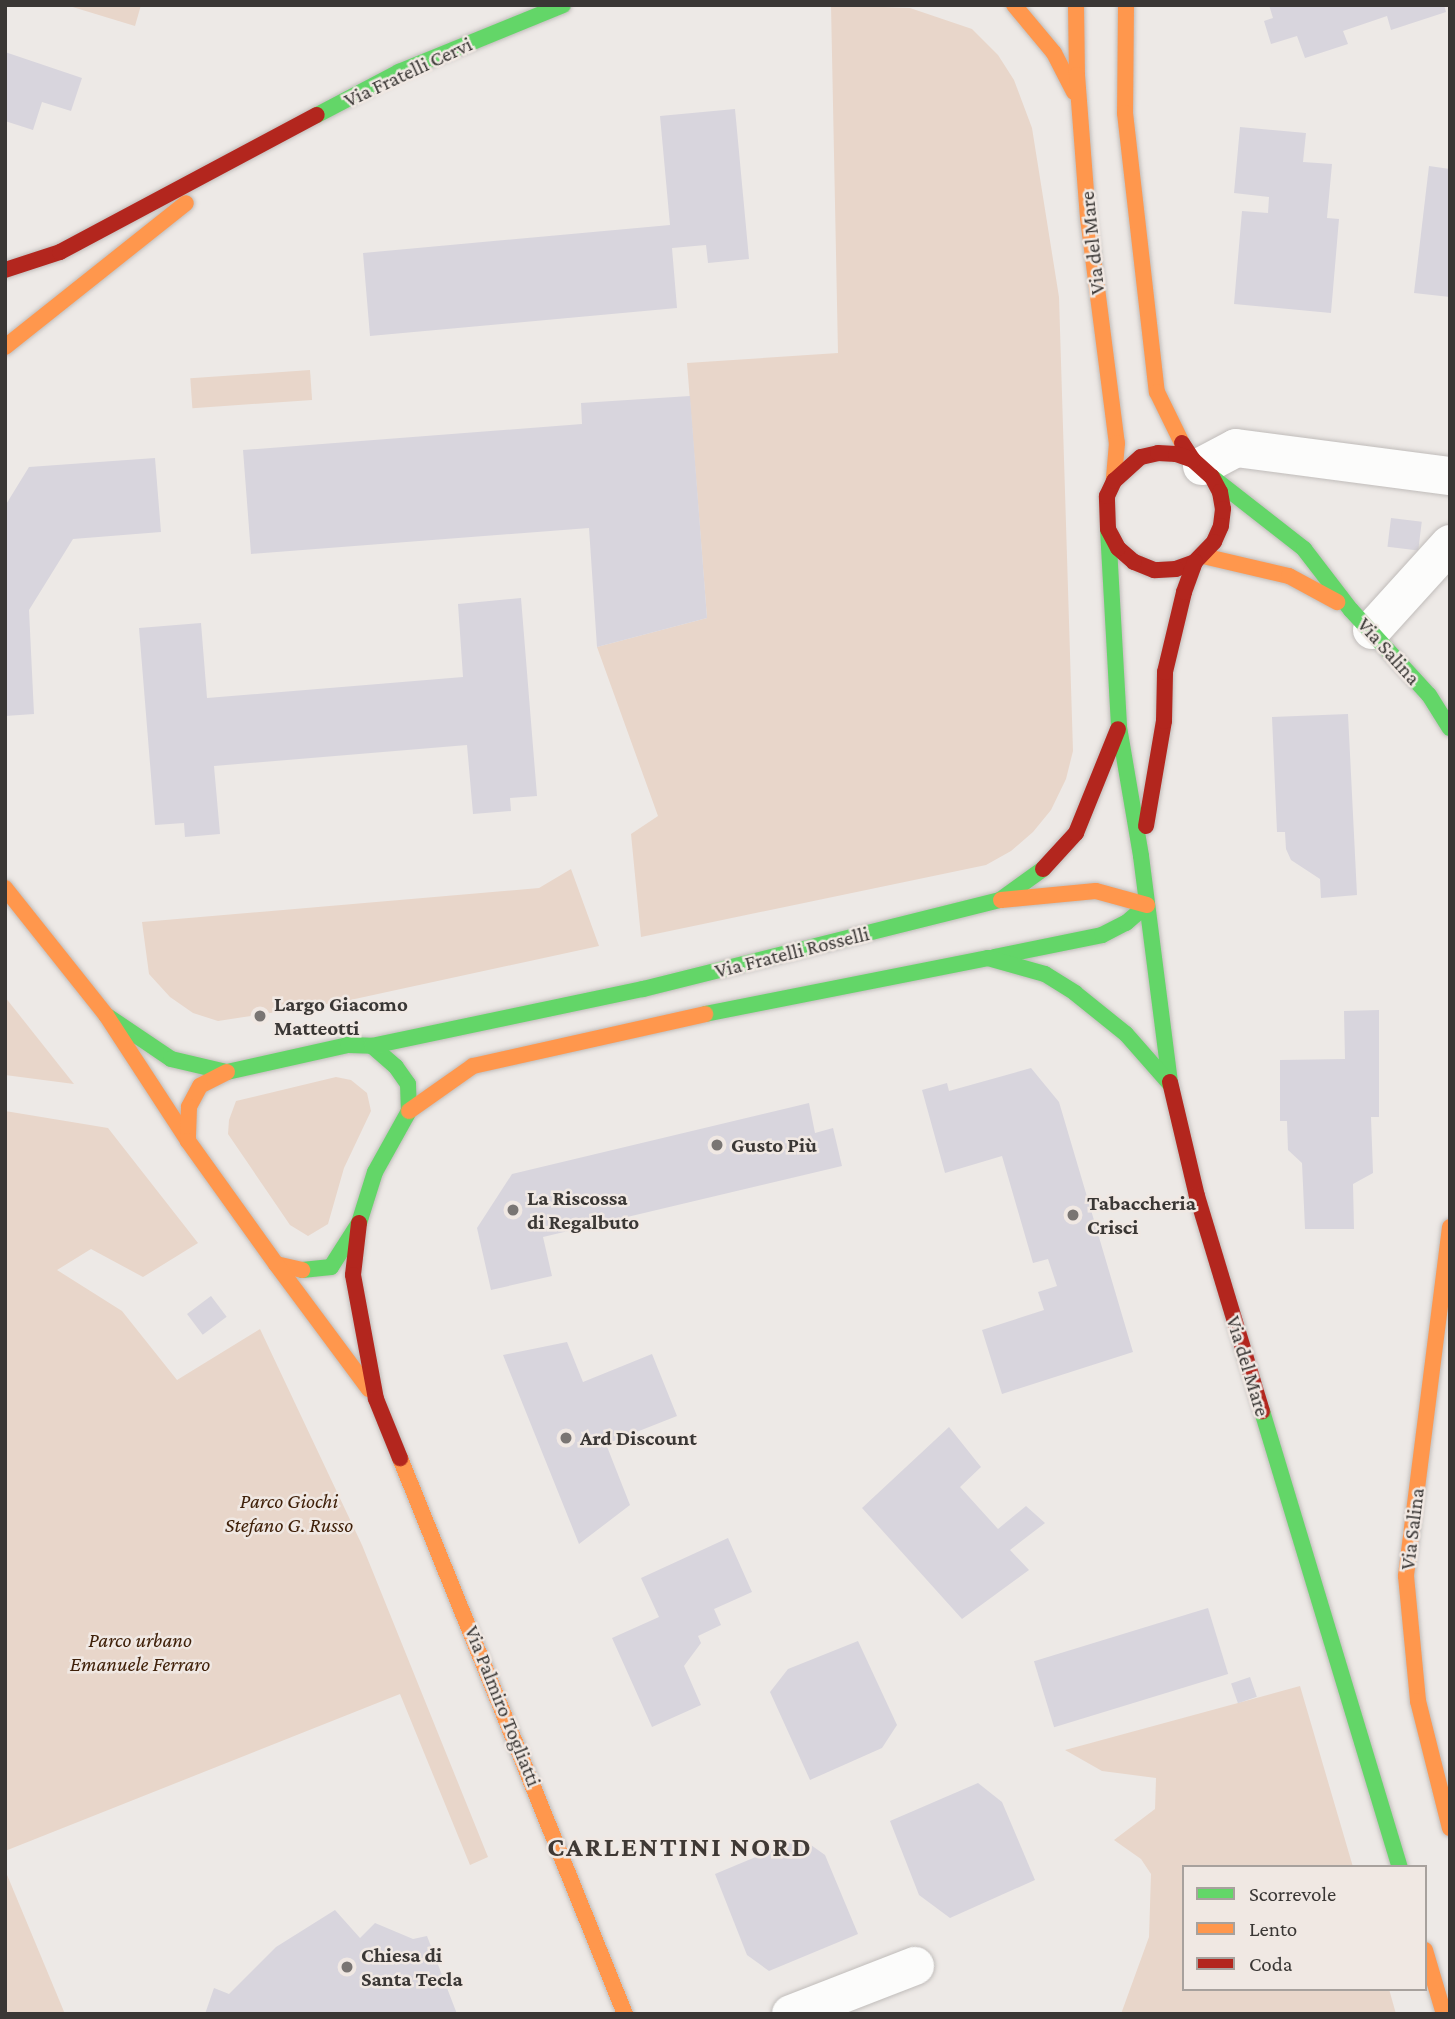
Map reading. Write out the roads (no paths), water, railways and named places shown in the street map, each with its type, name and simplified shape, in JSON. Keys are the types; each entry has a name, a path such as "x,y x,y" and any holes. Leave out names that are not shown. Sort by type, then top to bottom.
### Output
{"street":[{"name":"Via Fratelli Cervi","path":"256,146 398,72 563,5"},
{"path":"1014,5 1055,53 1079,102"},
{"name":"Via del Mare","path":"1076,5 1079,102 1088,218 1117,443 1114,481"},
{"path":"1126,5 1125,113 1157,392 1172,430 1220,492 1221,527 1214,542 1199,559 1184,592 1165,672 1164,721 1141,856"},
{"path":"5,270 60,252 256,146"},
{"path":"5,347 256,146"},
{"path":"1202,468 1236,448 1450,475"},
{"path":"1141,856 1119,727 1107,496 1114,481 1126,467 1149,455 1176,454 1202,468"},
{"name":"Via Salina","path":"1202,468 1304,549 1361,620 1429,695 1450,728"},
{"path":"1108,529 1118,548 1134,562 1154,570 1176,569 1199,559 1289,576 1361,620 1450,544"},
{"name":"Via Fratelli Rosselli","path":"372,1046 656,986 1000,900 1046,867 1076,833 1096,790 1119,727"},
{"name":"Via del Mare","path":"1141,856 1170,1084 1197,1196 1399,1865"},
{"path":"5,888 106,1015 188,1141 376,1399"},
{"path":"1000,900 1096,891 1147,905"},
{"path":"988,958 1102,935 1126,923 1147,905"},
{"name":"Via Fratelli Rosselli","path":"409,1111 473,1066 638,1027 988,958 1045,974 1075,993 1126,1034 1170,1084"},
{"path":"106,1015 171,1059 227,1072"},
{"path":"188,1141 189,1107 200,1086 227,1072 348,1045 372,1046 396,1067 408,1084 409,1111 375,1172 359,1223 353,1275 376,1399"},
{"path":"276,1264 308,1272 331,1267 359,1223"},
{"name":"Via Salina","path":"1450,1227 1406,1576 1418,1701 1450,1828"},
{"name":"Via Palmiro Togliatti","path":"376,1399 478,1644 625,2014"},
{"path":"1427,1957 1444,2014"},
{"path":"791,2014 915,1966"}],"place":[{"name":"Largo Giacomo Matteotti","path":"260,1016"},
{"name":"Gusto Più","path":"717,1145"},
{"name":"La Riscossa di Regalbuto","path":"513,1210"},
{"name":"Tabaccheria Crisci","path":"1073,1215"},
{"name":"Ard Discount","path":"566,1438"},
{"name":"Chiesa di Santa Tecla","path":"347,1967"}],"district":[{"name":"CARLENTINI NORD","path":"680,1847"}],"park label":[{"name":"Parco Giochi Stefano G. Russo","path":"289,1513"},
{"name":"Parco urbano Emanuele Ferraro","path":"140,1652"}]}
